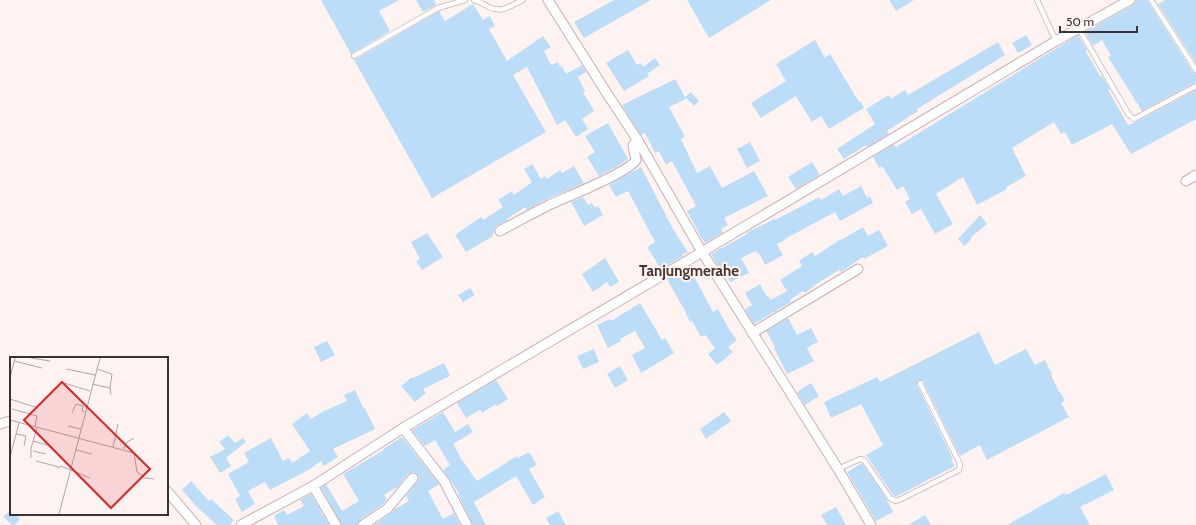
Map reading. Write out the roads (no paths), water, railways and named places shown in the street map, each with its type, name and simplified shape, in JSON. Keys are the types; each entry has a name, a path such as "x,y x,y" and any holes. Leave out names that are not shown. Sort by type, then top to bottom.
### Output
{"street":[{"path":"548,0 637,139 702,252 838,468 871,525"},
{"path":"241,525 312,486 403,428 1056,41 1130,0"},
{"path":"500,231 548,206 622,171 633,164 636,160 633,146 637,139"},
{"path":"1186,181 1196,175"},
{"path":"752,333 858,269"},
{"path":"0,424 10,421"},
{"path":"403,428 444,481 467,525"},
{"path":"363,525 387,509 413,478"},
{"path":"312,486 336,525"},
{"path":"168,492 196,525"}],"lane":[{"path":"354,56 438,8 465,0"},
{"path":"474,0 483,3 489,8 503,10 523,0"},
{"path":"1037,0 1056,41"},
{"path":"1151,0 1196,70"},
{"path":"1079,29 1129,115 1134,119 1196,86"},
{"path":"838,468 860,459 864,460 890,498 895,501 959,470 960,464 920,383"}],"district":[{"name":"Tanjungmerahe","path":"689,271"}]}
